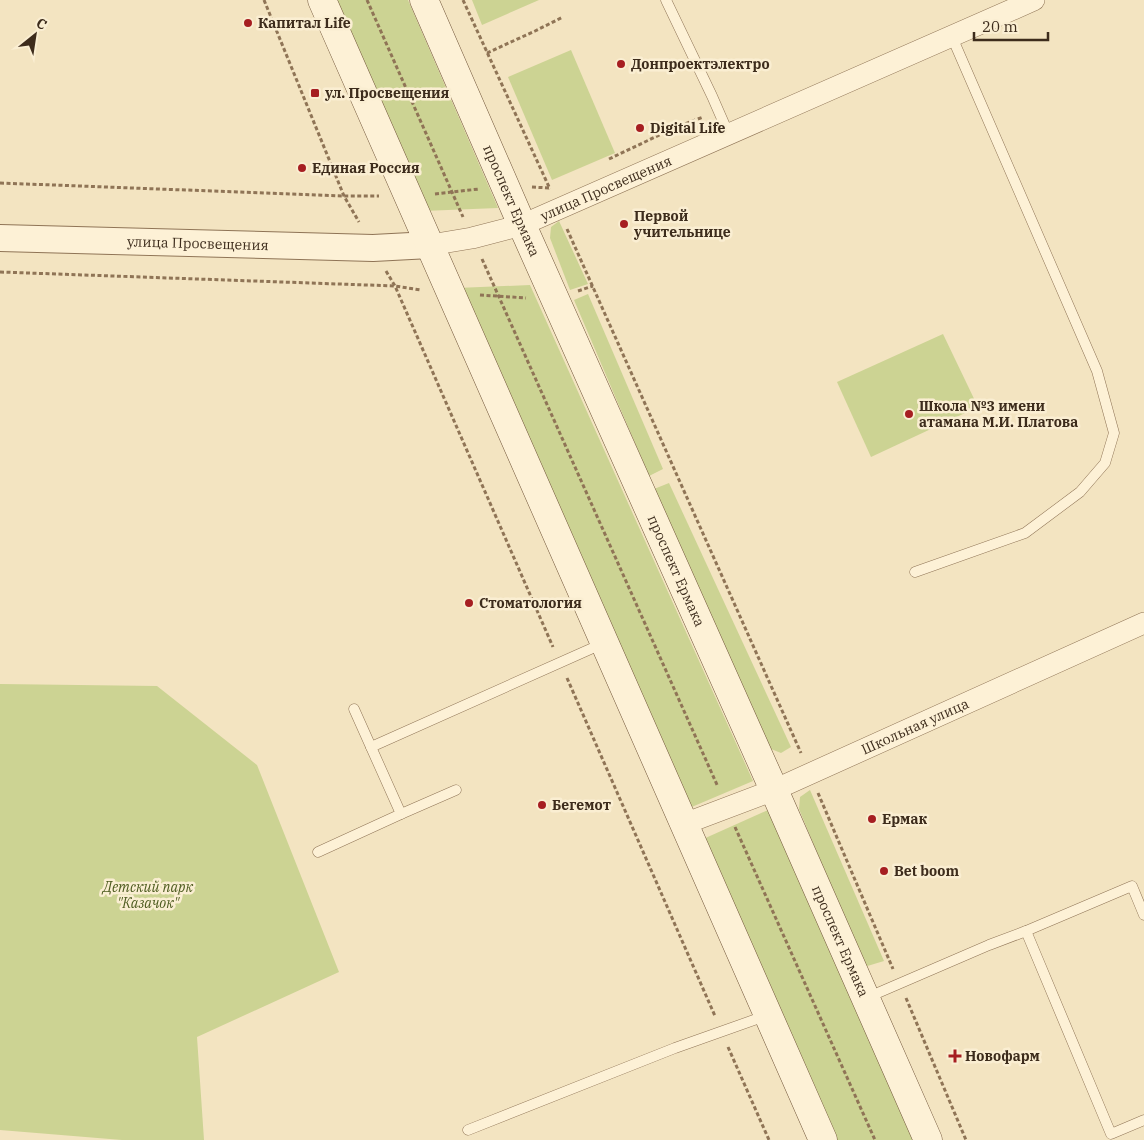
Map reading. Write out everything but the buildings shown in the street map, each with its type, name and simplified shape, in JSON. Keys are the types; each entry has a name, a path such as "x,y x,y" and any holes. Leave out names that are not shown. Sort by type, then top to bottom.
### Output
{"main road":[{"path":"322,0 823,1140"},
{"name":"проспект Ермака","path":"424,0 928,1140"}],"street":[{"name":"улица Просвещения","path":"0,238 373,248 430,245 472,238 522,225 1034,0"},
{"name":"Школьная улица","path":"684,824 774,790 1144,623"}],"lane":[{"path":"666,0 729,135"},
{"path":"915,572 1025,533 1080,492 1105,463 1114,433 1096,371 952,37"},
{"path":"371,747 604,643"},
{"path":"354,709 401,814"},
{"path":"318,852 456,790"},
{"path":"865,998 1132,886 1144,915"},
{"path":"1026,931 1111,1134 1144,1120"},
{"path":"468,1130 675,1048 768,1015"}],"path":[{"path":"264,0 344,196"},
{"path":"367,0 875,1140"},
{"path":"463,0 559,209 810,773 966,1140"},
{"path":"487,53 563,18"},
{"path":"0,183 344,196 408,196 506,187 549,188"},
{"path":"0,272 394,286 451,293 556,299 593,286"},
{"path":"394,286 769,1140"}],"green space":[{"path":"330,0 408,0 498,208 423,211"},
{"path":"472,0 539,0 482,25"},
{"path":"571,50 615,153 552,180 508,77"},
{"path":"559,221 588,284 570,290 550,238 551,227"},
{"path":"530,285 753,781 687,809 457,288"},
{"path":"588,294 663,469 649,476 574,300"},
{"path":"943,334 978,407 871,457 837,382"},
{"path":"669,483 791,747 781,753 771,749 654,489"},
{"name":"Детский парк \"Казачок\"","path":"0,684 157,686 257,765 339,972 197,1037 204,1140 122,1140 0,1130"},
{"path":"810,790 884,961 864,967 799,809 800,797"},
{"path":"768,810 913,1140 831,1140 701,840"}],"place":[{"name":"Капитал Life","path":"248,23"},
{"name":"Донпроектэлектро","path":"621,64"},
{"name":"ул. Просвещения","path":"315,93"},
{"name":"Digital Life","path":"640,128"},
{"name":"Единая Россия","path":"302,168"},
{"name":"Первой учительнице","path":"624,224"},
{"name":"Школа №3 имени атамана М.И. Платова","path":"909,414"},
{"name":"Стоматология","path":"469,603"},
{"name":"Бегемот","path":"542,805"},
{"name":"Ермак","path":"872,819"},
{"name":"Bet boom","path":"884,871"},
{"name":"Новофарм","path":"955,1056"}]}
